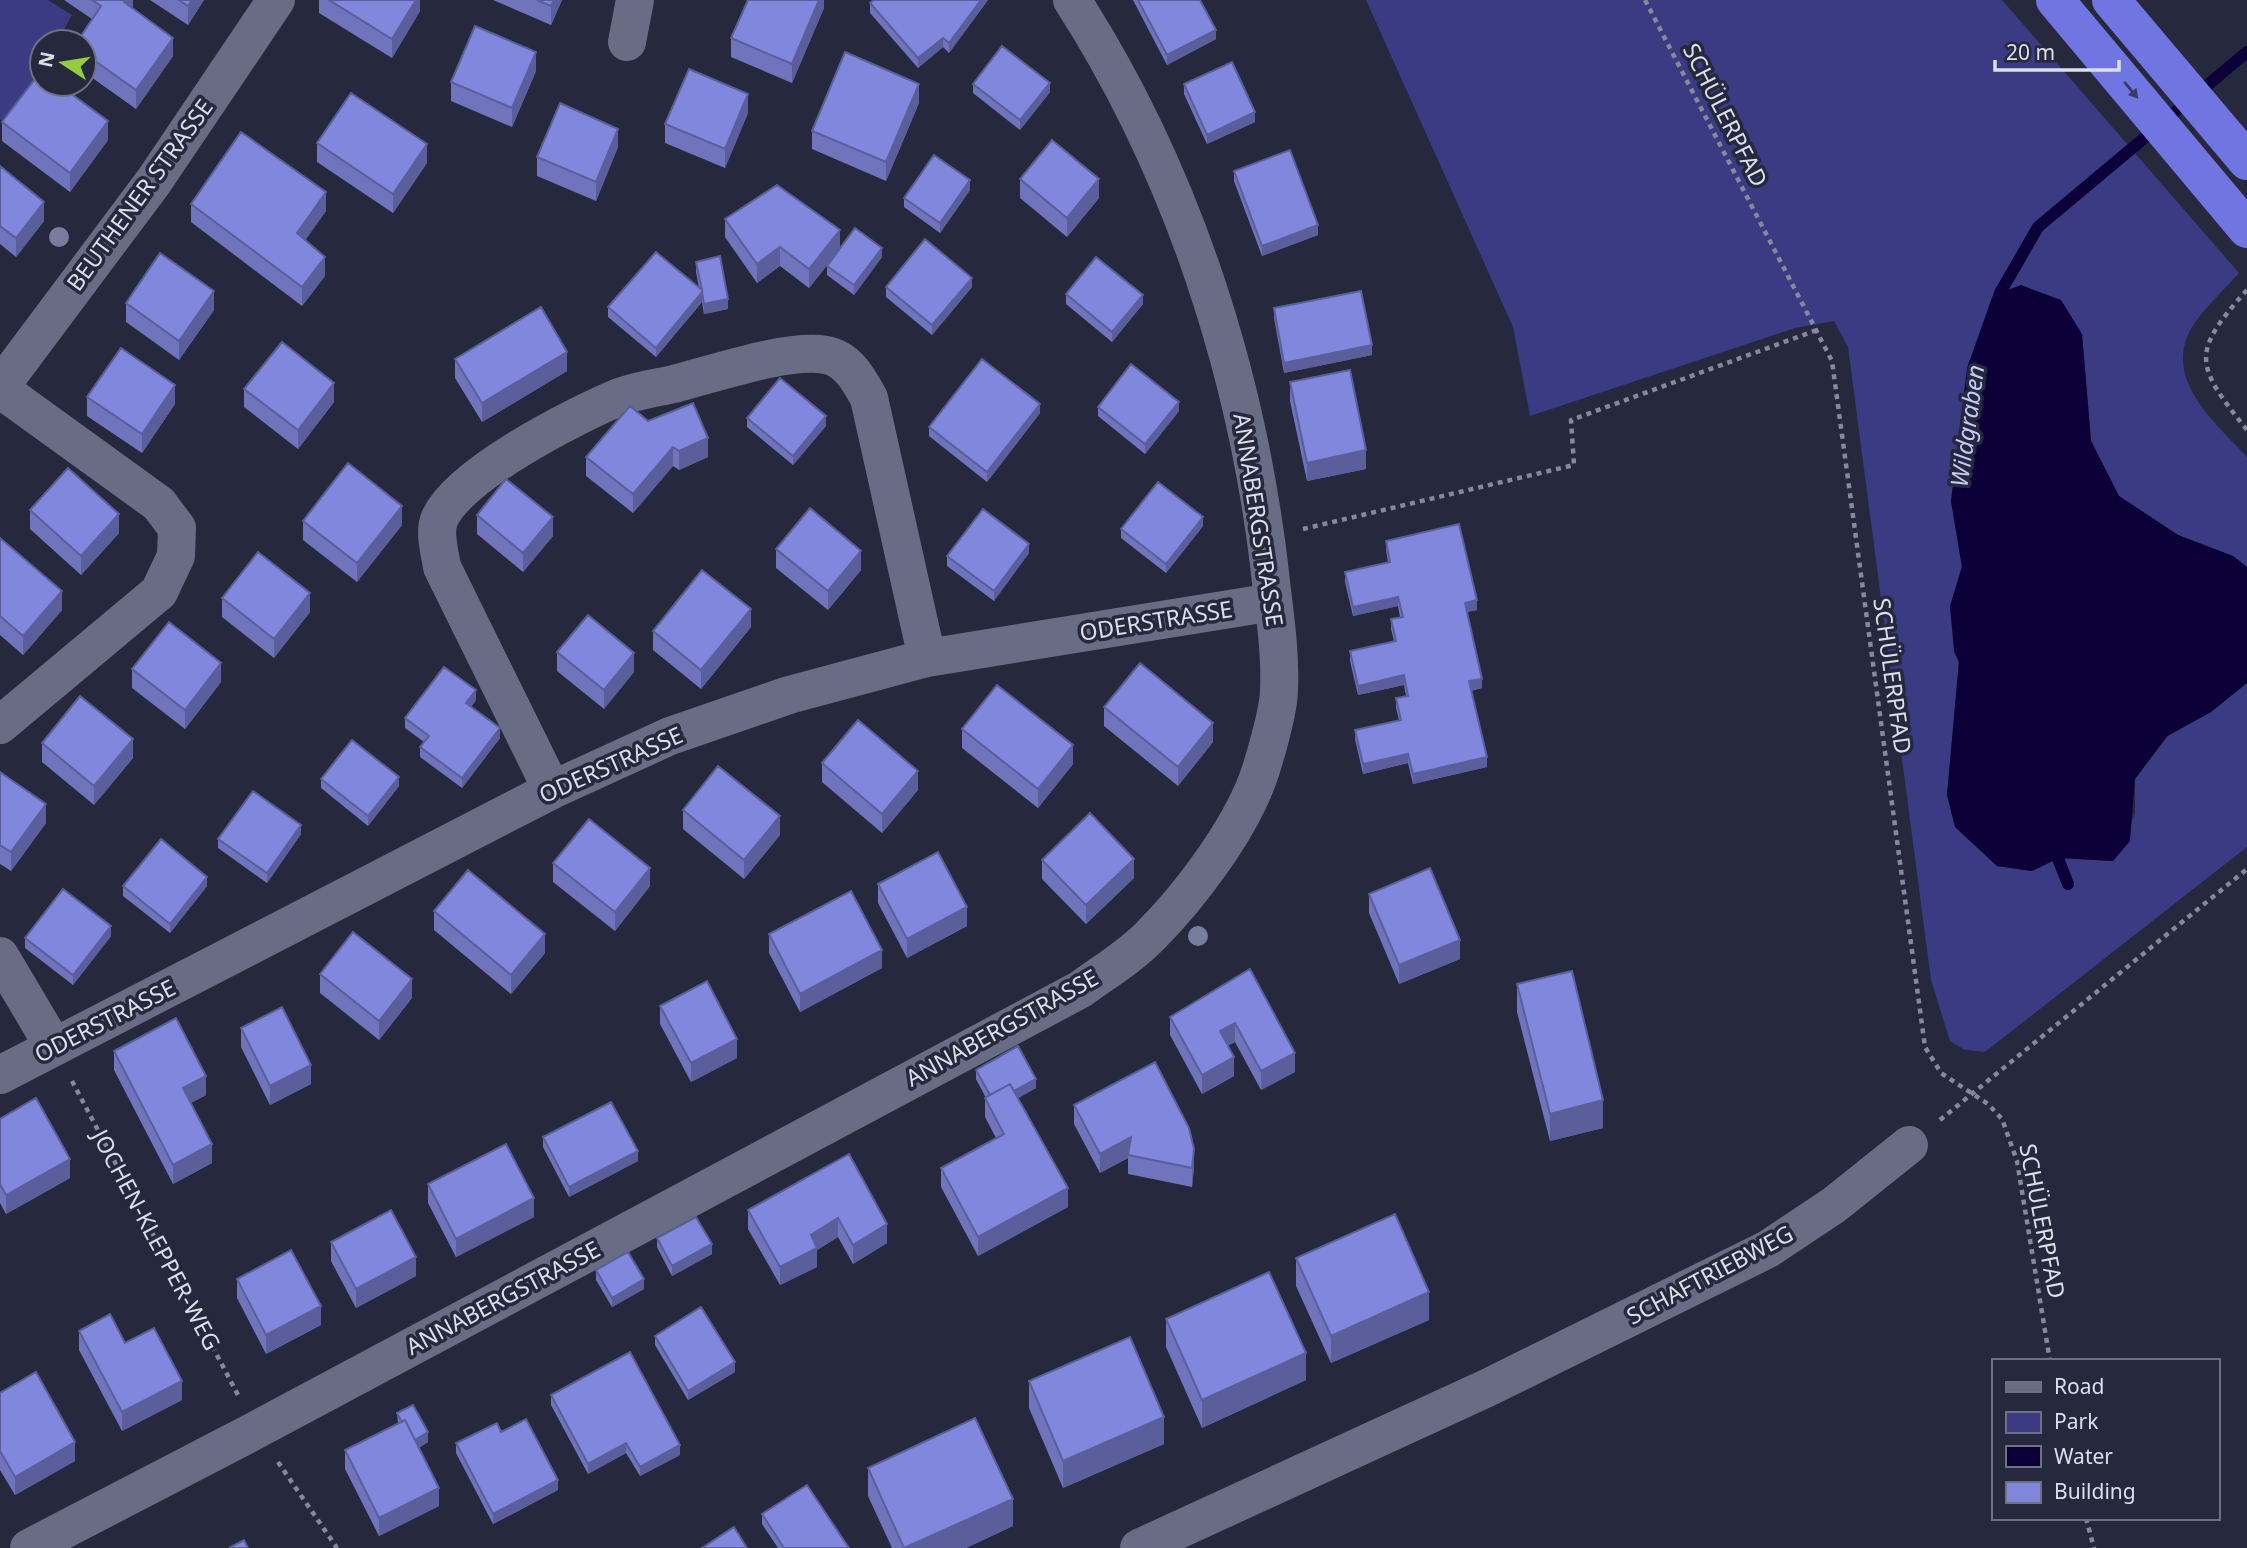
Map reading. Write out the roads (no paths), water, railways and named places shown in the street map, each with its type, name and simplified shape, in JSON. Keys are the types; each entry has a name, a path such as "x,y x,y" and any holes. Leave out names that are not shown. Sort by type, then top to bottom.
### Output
{"highway":[{"path":"2055,0 2247,229"},
{"path":"2111,0 2247,161"}],"street":[{"name":"BEUTHENER STRASSE","path":"0,388 154,181 276,0"},
{"path":"627,42 635,0"},
{"name":"ANNABERGSTRASSE","path":"29,1548 268,1424 1081,989 1150,937 1190,892 1218,853 1257,781 1280,692 1266,538 1247,426 1222,334 1166,176 1098,41 1072,0"},
{"path":"552,790 442,567 438,540 439,521 454,496 476,477 525,446 618,398 796,354 827,355 854,371 869,398 927,658"},
{"path":"0,388 159,504 177,528 176,556 159,592 0,725"},
{"name":"ODERSTRASSE","path":"0,1076 62,1061 552,790 670,736 789,695 927,658 1273,602"},
{"path":"0,956 62,1061"},
{"name":"SCHAFTRIEBWEG","path":"1139,1548 1488,1388 1768,1249 1835,1205 1909,1145"}],"water":[{"path":"2021,285 2061,300 2082,334 2091,441 2119,496 2178,535 2233,556 2247,567 2247,683 2211,712 2167,736 2135,779 2130,841 2113,861 2059,858 2032,871 1997,866 1955,827 1947,795 1960,650 1956,607 1968,567 1957,501 1973,369 2000,293"}],"waterway":[{"name":"Wildgraben","path":"1964,659 1960,650 1956,607 1968,567 1957,501 1973,369 2000,293 2038,227 2247,52"},
{"name":"Wildgraben","path":"2052,843 2068,884"}]}
